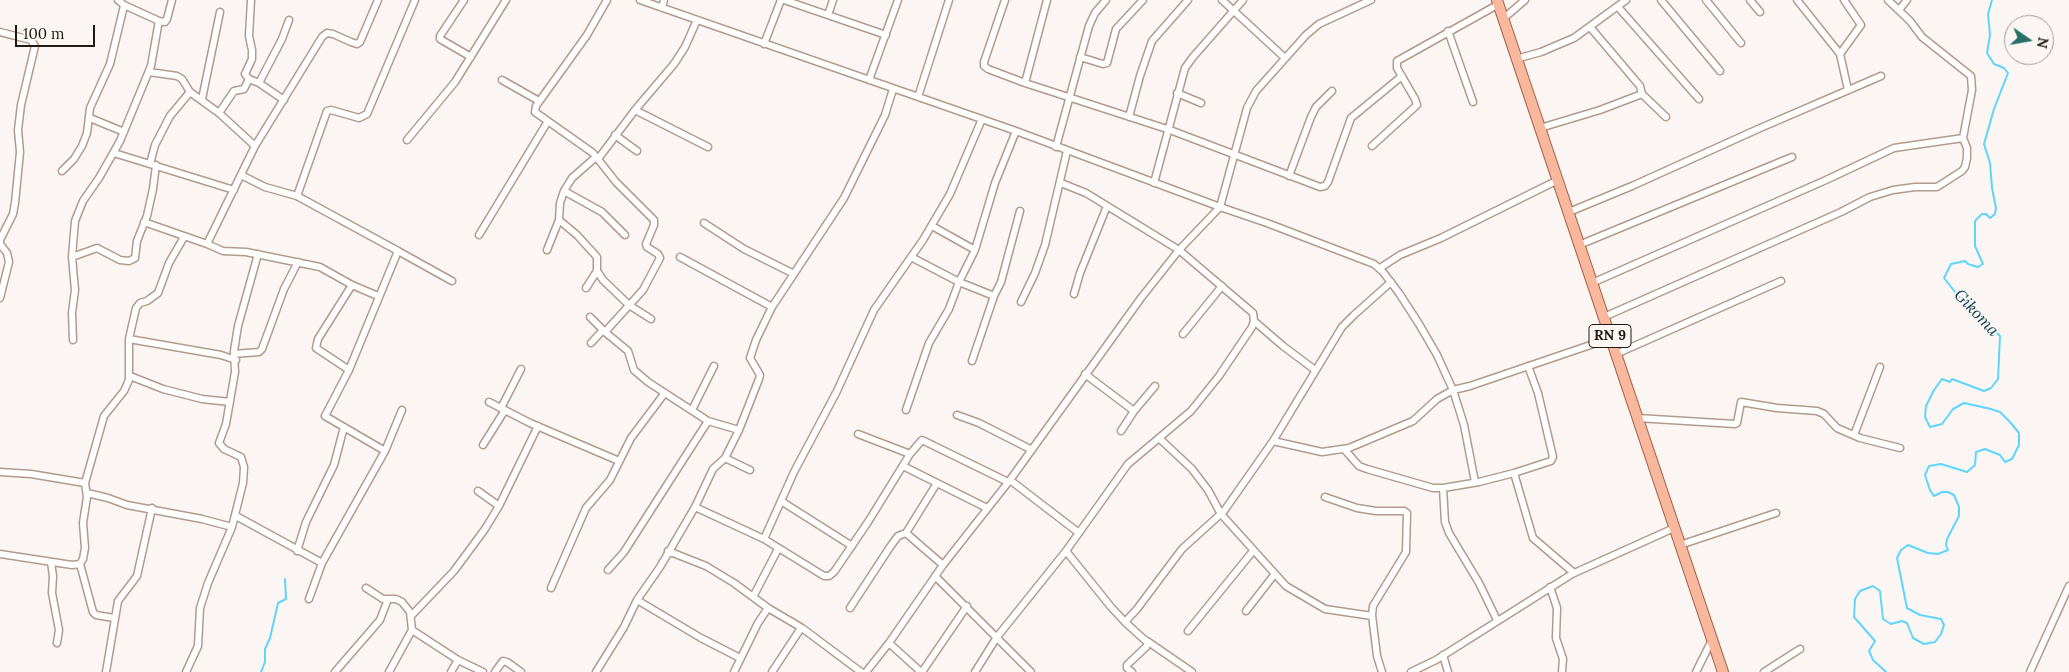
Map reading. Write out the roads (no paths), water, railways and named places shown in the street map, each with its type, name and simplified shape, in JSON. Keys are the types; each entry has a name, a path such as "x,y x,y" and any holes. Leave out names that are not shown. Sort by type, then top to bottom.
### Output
{"main road":[{"name":"RN 9","path":"1498,2 1723,672"}],"street":[{"path":"62,171 74,159 82,146 90,118 90,108 110,64 121,2 159,21 165,22 172,0"},
{"path":"251,0 249,36 252,59 245,74 249,79 284,100"},
{"path":"207,244 255,146 324,34 333,34 357,44 360,42 378,0"},
{"path":"297,196 328,111 331,110 359,118 367,114 415,0"},
{"path":"464,0 440,36 440,39 471,57"},
{"path":"407,140 455,82 506,0"},
{"path":"591,343 643,290 660,258 646,244 654,225 654,220 616,182 587,148 535,112 536,106 587,35 607,0"},
{"path":"640,0 1016,131 1335,249 1380,268 1391,282 1437,355 1454,390 1464,424 1474,482"},
{"path":"662,8 664,0"},
{"path":"764,44 783,0 886,35"},
{"path":"828,15 833,0"},
{"path":"869,80 898,0"},
{"path":"918,97 949,0"},
{"path":"1005,0 984,66 1025,83 1170,130 1320,187 1325,186 1328,182 1351,118 1402,76"},
{"path":"1025,83 1047,0"},
{"path":"1056,147 1088,26 1095,13 1106,0"},
{"path":"1080,56 1103,64 1107,63 1116,29 1143,0"},
{"path":"1129,117 1152,41 1188,0"},
{"path":"1222,0 1285,58"},
{"path":"1154,183 1170,130 1177,93 1185,68 1192,57 1243,0"},
{"path":"866,672 889,643 943,565 1032,450 1140,298 1179,250 1220,207 1247,108 1256,91 1319,24 1371,0"},
{"path":"1504,18 1525,0"},
{"path":"1516,59 1560,45 1590,27 1626,0"},
{"path":"1661,0 1720,72"},
{"path":"1706,0 1741,43"},
{"path":"1750,0 1760,12"},
{"path":"1797,0 1840,54 1848,90"},
{"path":"1840,54 1862,25 1844,0"},
{"path":"1604,317 1841,212 1870,197 1893,190 1937,187 1965,167 1967,148 1963,138 1972,90 1971,76 1922,37 1900,10 1888,0"},
{"path":"1900,10 1907,0"},
{"path":"1372,146 1417,105 1398,68 1397,61 1498,2"},
{"path":"1618,7 1699,99"},
{"path":"202,99 220,12"},
{"path":"258,83 282,39 289,20"},
{"path":"547,250 559,220 560,203 564,191 572,178 597,158 674,64 685,47 697,20"},
{"path":"73,340 72,313 74,290 72,257 76,222 83,200 114,153 149,72 159,21"},
{"path":"1590,27 1640,86 1642,94 1666,117"},
{"path":"1448,31 1472,102"},
{"path":"0,32 30,40 35,46 21,105 18,130 20,152 15,203 8,227 0,240 0,244 9,257 9,262 0,298"},
{"path":"149,72 177,76 182,79 190,92 219,113 255,146"},
{"path":"1568,212 1632,186 1881,76"},
{"path":"219,113 234,92 244,89 249,79"},
{"path":"502,80 539,102"},
{"path":"596,672 624,627 637,600 660,567 695,507 714,469 725,458 739,430 760,375 750,358 750,354 772,308 844,198 885,115 893,89"},
{"path":"1289,176 1311,116 1316,107 1332,91"},
{"path":"72,257 97,248 120,260 133,260 136,256 137,241 153,189 155,145 170,116 190,92"},
{"path":"1177,93 1201,103"},
{"path":"1540,128 1600,110 1642,94"},
{"path":"635,110 708,147"},
{"path":"90,118 124,132"},
{"path":"764,538 794,472 838,392 874,310 932,226 957,180 982,120"},
{"path":"479,235 548,121"},
{"path":"906,410 929,342 949,309 958,282 975,250 995,183 1016,131"},
{"path":"615,135 638,151"},
{"path":"1592,282 1826,180 1894,148 1963,138"},
{"path":"1021,302 1035,273 1045,245 1067,151"},
{"path":"114,153 234,190"},
{"path":"1579,245 1792,157"},
{"path":"241,175 264,187 297,196 452,281"},
{"path":"1380,268 1400,255 1441,238 1558,180"},
{"path":"975,672 996,637 1066,551 1128,464 1202,399 1254,321 1253,313 1179,250 1086,193 1061,183"},
{"path":"564,191 602,212 625,235"},
{"path":"1074,294 1080,273 1107,206"},
{"path":"972,361 994,296 1001,282 1020,211"},
{"path":"559,220 577,235 597,257 597,270 603,280 629,306 651,319"},
{"path":"144,222 223,250 258,254 320,267 352,285 378,296"},
{"path":"704,223 744,249 794,274"},
{"path":"932,226 975,250"},
{"path":"114,618 96,615 93,612 80,564 83,559 84,548 83,523 87,493 85,483 104,416 124,391 130,376 130,339 136,308 140,303 147,301 158,293 169,263 184,237"},
{"path":"385,451 325,416 349,370 378,296 398,252"},
{"path":"186,672 198,646 200,608 208,583 236,516 243,483 244,467 241,457 224,449 220,443 230,402 238,326 258,254"},
{"path":"911,257 958,282 994,296"},
{"path":"680,258 772,308"},
{"path":"130,339 235,357 259,352 262,349 282,294 298,262"},
{"path":"586,288 597,270"},
{"path":"1616,354 1781,281"},
{"path":"1125,622 1182,549 1221,514 1273,441 1349,320 1391,282"},
{"path":"349,370 316,348 318,339 352,285"},
{"path":"1183,334 1222,286"},
{"path":"590,317 628,351 634,370 664,394 708,420 739,430"},
{"path":"1254,321 1282,346 1316,370"},
{"path":"1273,441 1322,452 1344,449 1398,429 1413,421 1436,399 1454,390 1611,338"},
{"path":"692,410 714,366"},
{"path":"1344,449 1360,466 1366,469 1421,486 1443,488 1514,473 1551,461 1553,457 1538,393 1528,366"},
{"path":"1854,435 1880,367"},
{"path":"483,445 503,409 521,369"},
{"path":"1085,374 1134,411"},
{"path":"130,376 163,389 202,399 230,402"},
{"path":"1121,431 1134,411 1155,386"},
{"path":"551,588 586,508 610,480 631,438 664,394"},
{"path":"489,402 538,426 619,461"},
{"path":"1637,418 1735,424 1737,423 1741,402 1777,408 1817,411 1824,414 1834,426 1854,435 1900,448"},
{"path":"309,599 322,563 385,451 402,410"},
{"path":"957,415 979,423 1032,450"},
{"path":"608,570 624,552 708,420"},
{"path":"412,616 454,571 499,506 538,426"},
{"path":"297,551 306,522 334,465 344,427"},
{"path":"858,434 910,454"},
{"path":"1159,438 1192,469 1208,490 1221,514 1274,575 1290,590 1325,610 1372,616"},
{"path":"695,507 764,538 778,549 824,576 828,576 834,572 852,546 910,454 922,440 1009,481 1079,533"},
{"path":"725,458 750,470"},
{"path":"904,466 987,508"},
{"path":"0,472 31,474 85,483"},
{"path":"1514,473 1534,538 1574,573"},
{"path":"850,608 890,546 898,536 906,533 937,483"},
{"path":"1443,488 1446,526 1481,587 1496,620"},
{"path":"478,492 499,506"},
{"path":"87,493 131,506 152,508 232,527"},
{"path":"1325,497 1357,508 1376,511 1404,511 1407,513 1406,552 1374,601 1372,616 1377,656 1382,672"},
{"path":"781,501 852,546"},
{"path":"106,672 118,601 137,576 152,508"},
{"path":"1680,545 1776,513"},
{"path":"236,516 322,563"},
{"path":"1411,672 1443,655 1496,620 1574,573 1674,528"},
{"path":"906,533 943,565"},
{"path":"753,597 778,549"},
{"path":"668,551 706,566 801,628 861,672"},
{"path":"1066,551 1125,622 1147,641 1192,672"},
{"path":"1188,632 1253,551"},
{"path":"0,554 72,566 80,564"},
{"path":"51,562 53,576 52,593 59,630 57,643"},
{"path":"1246,611 1274,575"},
{"path":"935,576 1031,672"},
{"path":"2030,672 2069,586"},
{"path":"1550,587 1557,608 1556,634 1563,659 1562,672"},
{"path":"366,588 378,596 402,602 412,616 412,630 389,672"},
{"path":"335,672 377,624 388,599"},
{"path":"637,600 701,638 740,658"},
{"path":"889,643 922,672 967,606"},
{"path":"734,672 758,623 768,608"},
{"path":"772,672 801,628"},
{"path":"412,630 458,660 483,672"},
{"path":"1696,672 1712,640"},
{"path":"1119,672 1146,647 1147,641"},
{"path":"1764,672 1800,649"},
{"path":"1443,655 1448,672"},
{"path":"451,672 458,660"},
{"path":"495,672 502,661 507,662 521,672"},
{"path":"1127,665 1127,668 1132,672"}],"waterway":[{"name":"Gikoma","path":"1886,672 1873,660 1869,651 1875,641 1854,617 1855,599 1860,591 1873,586 1880,591 1883,619 1891,624 1902,621 1907,623 1913,638 1924,644 1935,642 1941,634 1944,625 1941,619 1920,615 1907,608 1897,558 1901,550 1908,545 1928,553 1938,554 1948,550 1946,545 1947,539 1959,516 1959,507 1954,495 1948,492 1942,492 1934,496 1925,475 1929,466 1941,464 1967,472 1975,465 1976,452 1985,449 2000,455 2005,462 2012,459 2019,445 2019,433 2000,412 1991,409 1964,403 1953,409 1942,424 1930,427 1925,417 1926,406 1942,379 1950,382 1952,379 1984,391 1991,388 1998,379 2000,336 1980,314 1959,297 1944,278 1951,264 1965,261 1978,267 1983,264 1975,246 1975,221 1982,214 1986,214 1990,218 1995,214 1996,208 1990,163 1984,144 1994,109 2008,73 2004,68 1994,64 1987,53 1990,35 1988,14 1992,0"},
{"path":"261,672 265,662 265,649 270,638 278,603 286,599 285,579"}]}
